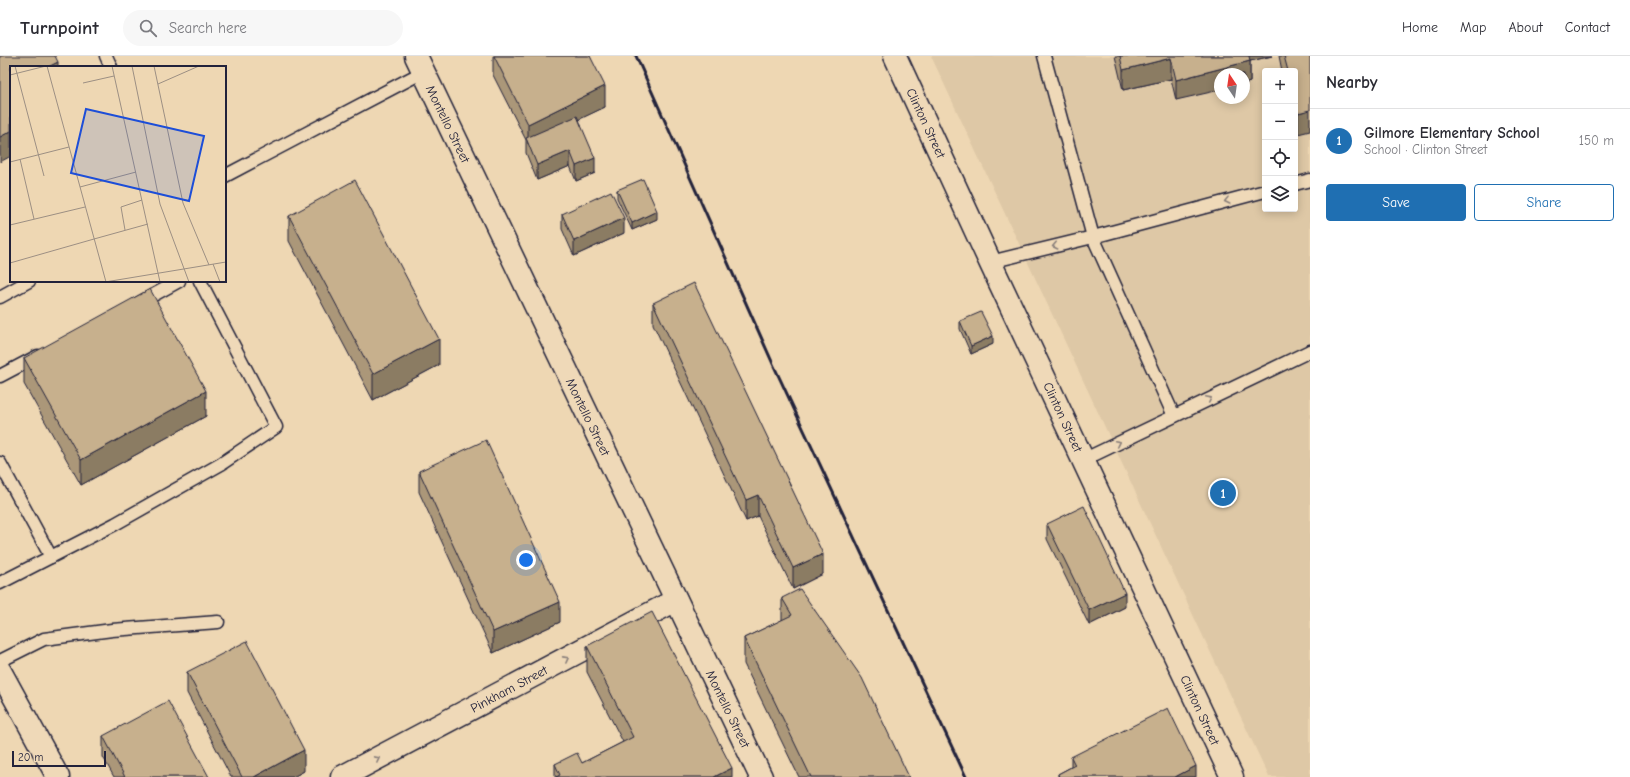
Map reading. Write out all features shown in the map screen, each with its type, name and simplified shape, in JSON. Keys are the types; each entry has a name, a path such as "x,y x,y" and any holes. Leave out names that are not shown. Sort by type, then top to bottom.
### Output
{"street":[{"name":"Clinton Street","path":"895,56 1232,777"},
{"name":"Montello Street","path":"420,64 761,777"},
{"name":"Pinkham Street","path":"342,777 676,600"},
{"path":"0,671 58,777"}],"lane":[{"path":"106,56 111,66"},
{"path":"1044,56 1093,237 1174,416"},
{"path":"226,175 420,64"},
{"path":"1298,183 1310,180"},
{"path":"990,262 1093,237 1262,192"},
{"path":"0,297 27,282"},
{"path":"131,307 177,282"},
{"path":"0,582 115,524 221,464 276,427 201,282"},
{"path":"1083,460 1310,350"},
{"path":"0,376 48,351"},
{"path":"0,464 50,557"},
{"path":"0,661 44,639 106,631 218,622"}],"shaded area":[{"path":"931,56 1310,56 1310,777 1269,777"}],"building":[{"path":"0,56 55,56 58,62 50,66 10,66 10,132 0,137"},
{"path":"494,56 590,56 605,86 528,124"},
{"path":"1120,56 1249,56 1250,61 1223,68 1214,68 1214,70 1176,80 1171,58 1123,70"},
{"path":"1284,56 1310,56 1310,110 1298,113 1298,68 1287,68"},
{"path":"577,116 595,158 576,166 570,151 537,165 526,138"},
{"path":"643,179 657,211 632,223 617,190"},
{"path":"355,180 439,339 373,374 289,216"},
{"path":"611,191 624,218 574,241 562,214"},
{"path":"694,283 823,554 793,568 758,495 746,500 653,303"},
{"path":"150,289 206,391 81,460 24,358"},
{"path":"981,312 993,336 971,346 960,321"},
{"path":"486,440 560,602 493,632 419,471"},
{"path":"1084,506 1125,593 1089,610 1047,524"},
{"path":"800,589 862,678 909,777 811,777 744,638 792,615 782,598"},
{"path":"652,612 732,768 714,777 556,777 560,775 555,764 577,753 582,763 633,737 587,646"},
{"path":"247,641 304,750 254,777 242,777 187,672"},
{"path":"168,701 209,777 125,777 103,736"},
{"path":"1168,708 1196,766 1175,777 1059,777 1058,774 1075,765 1071,757"}],"railway":[{"path":"636,56 773,364 966,777"}],"place":[{"name":"Gilmore Elementary School","path":"1223,493"}]}
